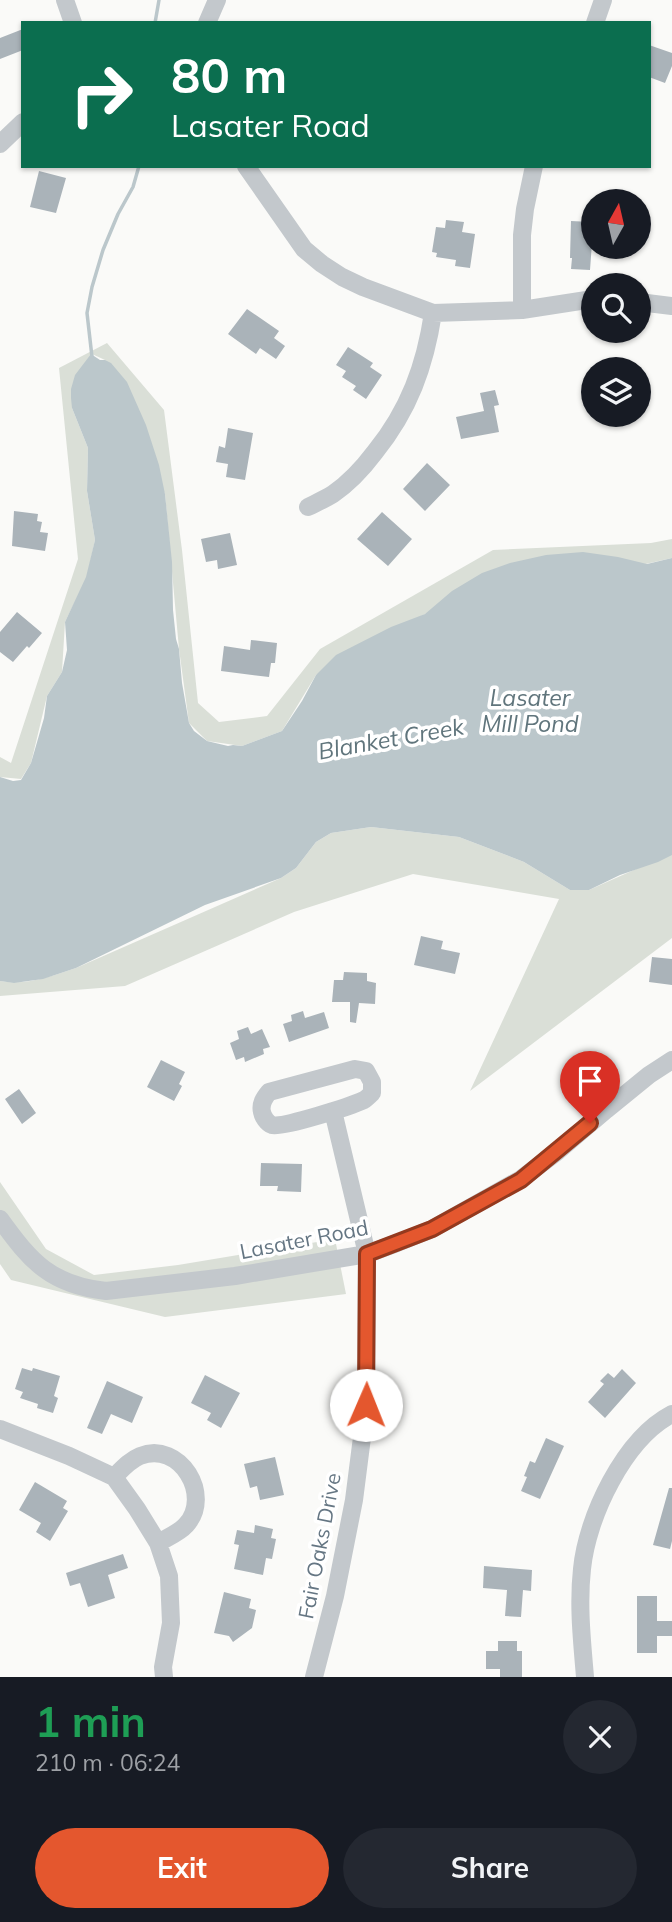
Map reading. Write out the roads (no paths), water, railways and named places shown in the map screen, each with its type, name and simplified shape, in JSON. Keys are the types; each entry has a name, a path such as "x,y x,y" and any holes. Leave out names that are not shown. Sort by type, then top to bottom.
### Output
{"street":[{"path":"65,0 72,21"},
{"path":"208,21 217,0"},
{"path":"596,21 603,0"},
{"path":"0,144 21,124"},
{"path":"247,168 304,249 342,277 363,287 433,313 522,310 581,301"},
{"path":"522,310 522,235 534,168"},
{"path":"651,303 672,306"},
{"path":"308,507 332,495 350,481 389,434 414,387 428,344 433,313"},
{"name":"Lasater Road","path":"0,1219 24,1252 51,1274 77,1285 106,1291 235,1276 367,1254 432,1229 521,1180 672,1060"},
{"path":"355,1069 366,1071 372,1082 372,1093 366,1099 333,1111 272,1125 262,1114 262,1105 270,1092 355,1069"},
{"name":"Fair Oaks Drive","path":"314,1677 335,1596 354,1500 366,1393 367,1254 333,1111"},
{"path":"585,1677 580,1613 582,1566 588,1538 610,1483 622,1462 651,1430 672,1414"},
{"path":"0,1429 114,1477 137,1509 158,1543 169,1576 171,1623 163,1667 164,1677"},
{"path":"114,1477 143,1455 173,1457 187,1470 195,1487 193,1512 185,1525 158,1543"}],"water":[{"name":"Lasater Mill Pond","path":"91,354 111,363 127,382 146,425 159,465 165,494 172,562 173,610 182,683 189,723 194,731 207,741 242,746 282,731 316,675 336,655 391,627 425,614 452,591 482,573 546,555 583,552 647,564 672,558 672,855 589,890 570,890 524,862 459,837 371,827 331,833 316,842 296,868 281,878 205,905 76,968 43,979 14,983 0,981 0,777 13,781 21,780 31,763 44,718 47,696 62,672 67,650 65,622 86,577 95,540 87,491 88,448 72,408 71,398 75,375"}],"waterway":[{"path":"155,21 159,0"},
{"path":"92,357 87,313 92,287 103,250 133,187 138,168"}],"water label":[{"name":"Blanket Creek","path":"391,739"}]}
